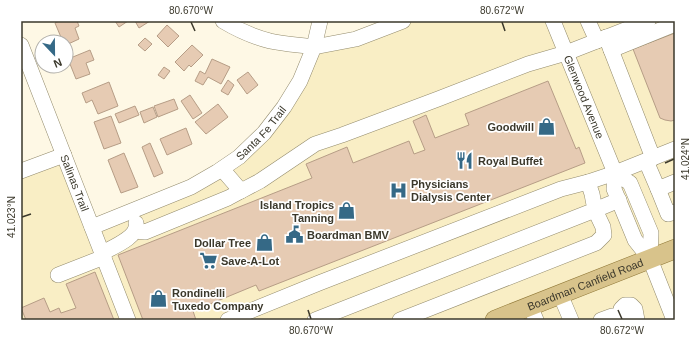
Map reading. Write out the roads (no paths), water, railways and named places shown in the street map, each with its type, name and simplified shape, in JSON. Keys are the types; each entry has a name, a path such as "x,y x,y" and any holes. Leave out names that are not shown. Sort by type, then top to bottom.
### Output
{"main road":[{"name":"Boardman Canfield Road","path":"495,320 533,313 560,294 675,249"}],"street":[{"path":"223,21 247,33 270,41 314,47 356,38 403,21"},
{"name":"Santa Fe Trail","path":"92,227 192,186 222,169 239,157 264,133 284,107 300,81 314,47 320,21"},
{"name":"Glenwood Avenue","path":"553,21 615,173 614,189 635,240 650,259 674,316"},
{"path":"588,21 605,43 668,214 675,212"},
{"path":"605,43 648,21"},
{"path":"135,231 145,232 228,198 260,181 315,144 528,64 675,24"},
{"name":"Salinas Trail","path":"21,45 128,320"},
{"path":"228,320 561,189 615,173 675,149"},
{"path":"21,171 64,155"},
{"path":"222,169 241,191"},
{"name":"Glenwood Avenue","path":"615,173 630,183 638,201 651,233 650,259"},
{"path":"400,320 596,243 604,234 603,227 595,210 588,182"},
{"path":"638,201 675,182"},
{"path":"315,320 619,200"},
{"path":"58,275 103,255 130,238 137,225 132,211"},
{"path":"560,294 571,320"},
{"path":"601,320 612,316 622,318 621,309 625,305 631,305 635,309 637,320"}],"place":[{"name":"Goodwill","path":"547,127"},
{"name":"Royal Buffet","path":"465,161"},
{"name":"Physicians Dialysis Center","path":"398,190"},
{"name":"Island Tropics Tanning","path":"347,211"},
{"name":"Boardman BMV","path":"294,235"},
{"name":"Dollar Tree","path":"264,243"},
{"name":"Save-A-Lot","path":"208,261"},
{"name":"Rondinelli Tuxedo Company","path":"159,299"}]}
